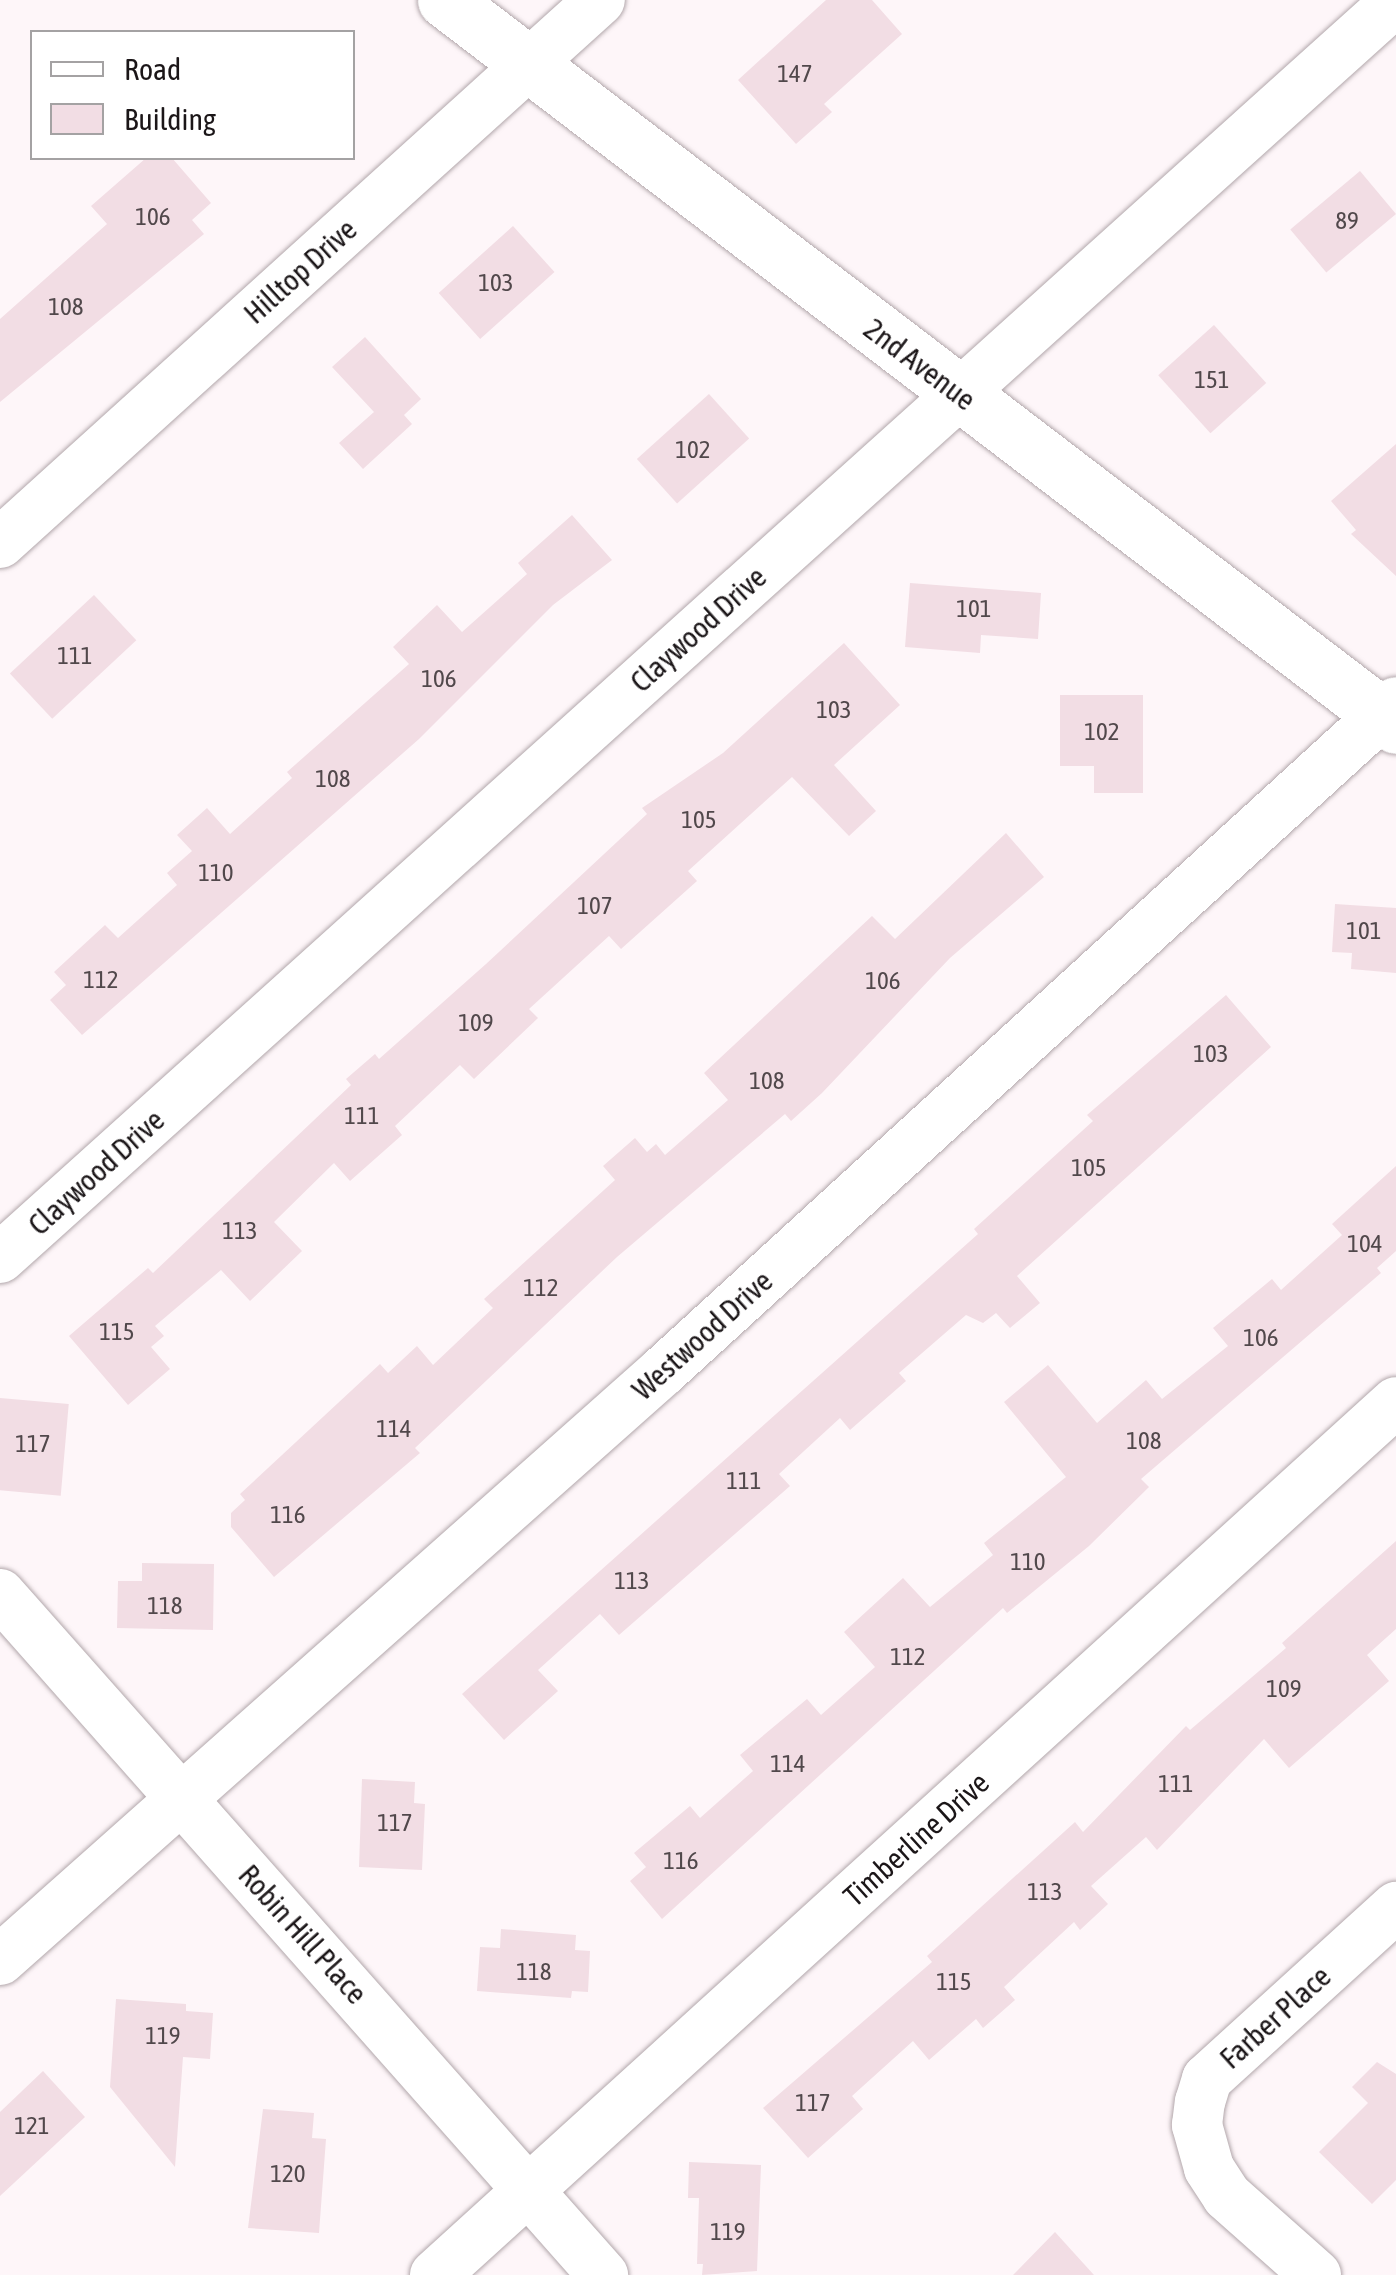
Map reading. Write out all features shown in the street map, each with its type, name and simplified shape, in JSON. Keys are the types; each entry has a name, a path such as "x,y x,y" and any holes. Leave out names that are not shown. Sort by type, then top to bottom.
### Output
{"street":[{"name":"2nd Avenue","path":"445,0 959,394 1391,714"},
{"name":"Hilltop Drive","path":"0,543 600,0"},
{"name":"Claywood Drive","path":"0,1258 1396,1"},
{"name":"Westwood Drive","path":"0,1960 678,1357 1391,714"},
{"name":"Timberline Drive","path":"436,2275 1396,1402"},
{"name":"Robin Hill Place","path":"0,1594 531,2188 603,2275"},
{"name":"Farber Place","path":"1316,2275 1227,2196 1197,2125 1207,2079 1396,1906"}],"building":[{"path":"826,0 872,0 902,34 824,104 832,112 796,144 738,80"},
{"path":"144,160 174,160 211,203 192,220 204,234 0,402 0,319 107,224 91,206"},
{"path":"1360,171 1396,214 1326,272 1290,229"},
{"path":"513,226 554,272 480,339 439,293"},
{"path":"1214,325 1266,383 1210,433 1158,375"},
{"path":"365,337 421,399 404,415 412,424 363,469 339,443 374,412 332,367"},
{"path":"709,394 749,439 677,503 637,459"},
{"path":"1396,444 1396,576 1351,534 1356,530 1331,501"},
{"path":"572,515 612,560 553,605 419,739 82,1035 50,1000 66,985 54,972 105,925 118,938 177,885 167,873 192,851 177,835 207,808 230,834 292,778 287,772 409,664 393,647 437,605 462,632 527,574 518,563"},
{"path":"910,583 1041,593 1038,639 981,635 980,653 905,647"},
{"path":"94,595 136,640 52,719 10,673"},
{"path":"844,643 900,705 834,765 876,811 849,836 792,777 688,871 697,881 621,949 609,936 529,1009 538,1018 474,1079 460,1065 395,1126 402,1135 350,1181 334,1163 274,1222 302,1251 250,1301 221,1270 155,1326 164,1336 151,1347 170,1369 128,1405 69,1336 148,1268 153,1273 351,1085 346,1079 375,1054 379,1059 647,814 642,808 723,753"},
{"path":"1060,695 1143,695 1143,793 1094,793 1094,766 1060,766"},
{"path":"1006,833 1044,877 950,958 822,1093 791,1121 785,1114 617,1257 415,1448 420,1453 274,1577 231,1527 231,1513 245,1500 240,1494 380,1364 388,1373 417,1346 433,1365 493,1308 484,1299 615,1180 603,1166 635,1138 647,1152 656,1144 665,1155 728,1100 704,1073 872,916 895,939"},
{"path":"1335,904 1396,908 1396,973 1351,969 1352,953 1332,952"},
{"path":"1226,995 1271,1047 1017,1276 1040,1303 1010,1328 996,1313 983,1323 966,1315 899,1373 906,1381 850,1430 840,1418 779,1474 790,1486 619,1635 600,1614 538,1670 558,1691 504,1740 462,1694 978,1234 974,1229 1093,1121 1087,1115"},
{"path":"1396,1166 1396,1251 1377,1268 1381,1273 1141,1479 1149,1487 1089,1546 1007,1613 1003,1608 662,1919 630,1881 646,1867 634,1853 690,1806 700,1818 753,1771 740,1755 807,1699 821,1715 875,1667 844,1632 903,1578 930,1607 993,1555 984,1543 1066,1477 1004,1402 1048,1365 1097,1423 1146,1380 1162,1399 1228,1346 1213,1328 1272,1279 1281,1290 1342,1235 1332,1224"},
{"path":"0,1398 69,1404 61,1496 0,1490"},
{"path":"1396,1541 1396,1629 1367,1655 1389,1681 1289,1768 1264,1739 1157,1850 1146,1837 1091,1886 1108,1904 1080,1930 1074,1922 1004,1987 1015,2000 983,2028 976,2019 929,2060 913,2041 852,2096 863,2109 808,2158 763,2108 932,1962 927,1956 1075,1822 1083,1832 1186,1726 1190,1730 1286,1648 1282,1643"},
{"path":"142,1563 214,1564 213,1630 117,1628 118,1581 142,1581"},
{"path":"362,1779 415,1782 414,1803 425,1804 422,1870 359,1867"},
{"path":"501,1929 576,1935 575,1950 590,1951 588,1992 572,1991 571,1998 477,1991 480,1947 500,1948"},
{"path":"116,1999 186,2004 186,2011 213,2013 210,2059 183,2057 175,2167 110,2087"},
{"path":"1377,2062 1396,2074 1396,2180 1372,2204 1319,2152 1368,2103 1352,2087"},
{"path":"43,2071 85,2117 0,2196 0,2112"},
{"path":"263,2109 314,2113 312,2138 326,2139 319,2233 248,2228"},
{"path":"689,2162 761,2165 757,2271 702,2275 703,2264 697,2264 699,2198 688,2198"},
{"path":"1055,2232 1094,2275 1013,2275"}]}
